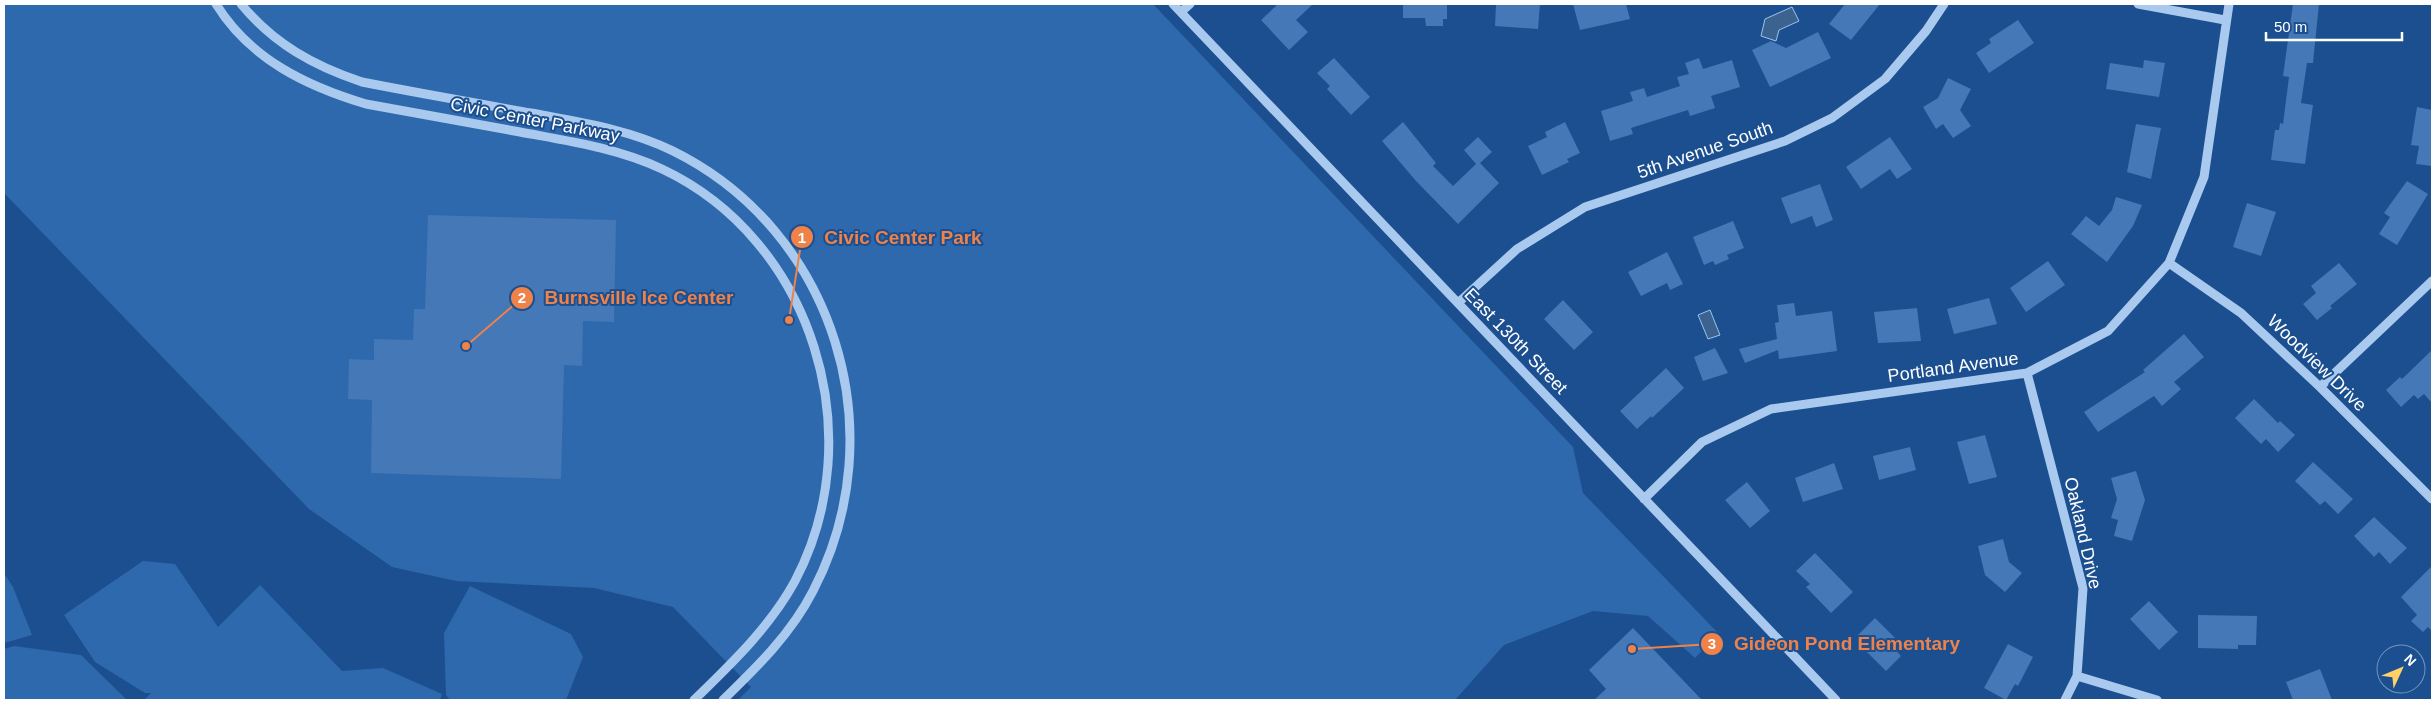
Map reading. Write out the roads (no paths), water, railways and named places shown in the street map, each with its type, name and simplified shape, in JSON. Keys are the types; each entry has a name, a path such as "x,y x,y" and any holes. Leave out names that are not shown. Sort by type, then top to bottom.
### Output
{"street":[{"name":"Civic Center Parkway","path":"216,4 234,29 263,56 293,76 328,92 366,104 605,148 662,169 693,186 724,210 757,241 773,262 799,306 809,329 822,373 829,426 828,475 820,519 804,561 785,598 752,642 694,700"},
{"name":"Civic Center Parkway","path":"241,4 264,29 290,50 318,66 344,76 391,88 610,128 671,150 704,168 738,194 762,216 790,249 818,297 843,369 850,425 848,478 840,524 833,546 803,609 777,645 723,700"},
{"name":"East 130th Street","path":"1173,4 1836,700"},
{"path":"1181,12 1190,4"},
{"name":"5th Avenue South","path":"1458,303 1518,249 1585,207 1784,141 1832,118 1885,79 1926,32 1944,4"},
{"path":"2138,4 2225,20"},
{"name":"Portland Avenue","path":"1644,499 1702,442 1770,409 2028,373 2108,331 2170,263 2204,177 2228,4"},
{"name":"Woodview Drive","path":"2170,263 2241,313 2320,387 2432,500"},
{"path":"2320,387 2432,281"},
{"name":"Oakland Drive","path":"2028,373 2083,588 2077,676 2065,700"},
{"path":"2077,676 2157,700"}],"place":[{"name":"Civic Center Park","path":"789,320"},
{"name":"Burnsville Ice Center","path":"466,346"},
{"name":"Gideon Pond Elementary","path":"1632,649"}]}
